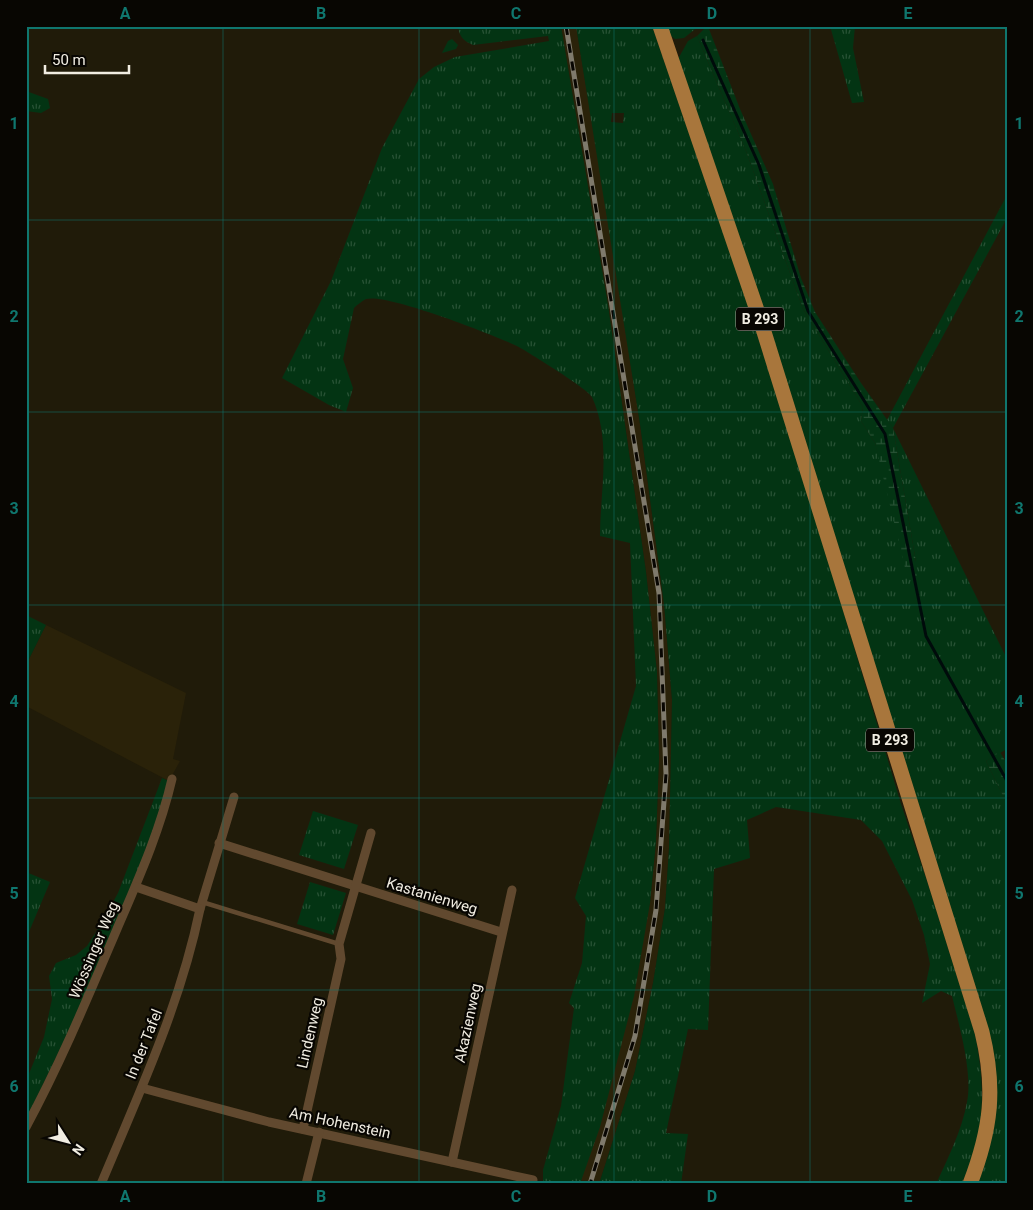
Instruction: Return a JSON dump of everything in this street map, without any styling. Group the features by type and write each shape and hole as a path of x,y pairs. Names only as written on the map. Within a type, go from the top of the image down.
{"main road":[{"name":"B 293","path":"660,26 760,319 982,1032 990,1064 988,1125 980,1158 970,1184"}],"street":[{"name":"Wössinger Weg","path":"26,1127 61,1061 136,887 165,809 172,779"},
{"name":"In der Tafel","path":"101,1184 170,1019 192,948 201,906 219,843 234,797"},
{"path":"339,944 370,833"},
{"name":"Kastanienweg","path":"219,843 501,932"},
{"path":"136,887 201,906"},
{"name":"Akazienweg","path":"452,1162 501,932 512,890"},
{"name":"Lindenweg","path":"302,1129 341,959 339,944"},
{"name":"Am Hohenstein","path":"142,1088 302,1129 533,1180"},
{"path":"306,1184 319,1132"}],"lane":[{"path":"201,906 339,944"}],"shaded area":[{"path":"561,26 576,26 610,231 640,424 664,604 672,700 669,848 665,908 653,983 635,1071 599,1184 580,1184 650,903 656,842 659,758 657,672 646,572 608,305"},
{"path":"46,625 186,693 173,759 180,761 169,781 26,706 26,665"}],"green space":[{"path":"458,26 561,26 608,305 646,572 657,672 659,758 656,842 650,903 634,996 600,1127 580,1184 543,1184 543,1170 561,1106 574,1008 569,1003 582,963 586,916 575,898 636,686 630,543 600,536 604,466 603,448 602,431 592,397 569,379 517,346 441,316 395,302 378,299 366,299 354,308 343,359 353,388 346,412 329,405 282,378 331,281 382,148 419,79 434,67 455,57 549,41 548,36 473,45 462,38"},
{"path":"576,26 652,26 746,299 824,547 901,804 975,1034 981,1072 982,1110 976,1148 961,1184 936,1184 950,1154 965,1112 968,1090 967,1063 952,996 941,991 922,1003 930,964 924,935 912,900 882,841 861,820 776,807 747,820 750,858 714,869 708,1030 688,1029 666,1133 688,1134 681,1184 599,1184 635,1071 653,983 665,908 669,848 672,700 664,604 640,424","holes":["612,113 624,113 623,123 611,122"]},
{"path":"667,26 699,26 684,38 675,39 670,35"},
{"path":"830,26 855,26 853,48 864,102 852,103"},
{"path":"704,29 709,29 740,109 773,184 801,278 815,312 893,428 916,562 917,580 906,572 875,443 861,421 863,407 803,309 746,151 697,36"},
{"path":"697,36 746,151 803,309 863,407 861,421 875,443 916,579 916,562 893,428 1007,659 1007,749 986,761 1007,804 1007,1184 977,1184 995,1086 678,59 688,41"},
{"path":"452,39 458,45 456,49 442,53 448,41"},
{"path":"26,91 48,99 50,108 41,113 26,111"},
{"path":"1007,195 1007,218 893,428 887,420"},
{"path":"26,615 46,625 26,665"},
{"path":"1000,752 1007,764 1007,804 986,761"},
{"path":"162,778 169,781 156,825 124,911 26,1119 26,1081 44,1037 52,999 49,976 56,963 76,955 87,946 98,929 118,893"},
{"path":"313,811 358,825 344,869 299,855"},
{"path":"26,872 50,882 26,939"},
{"path":"310,882 346,893 333,935 297,924"}],"waterway":[{"path":"703,40 759,165 808,311 885,434 926,636 1007,781"}],"railway":[{"path":"566,26 659,593 666,774 656,910 635,1036 590,1184"}]}
